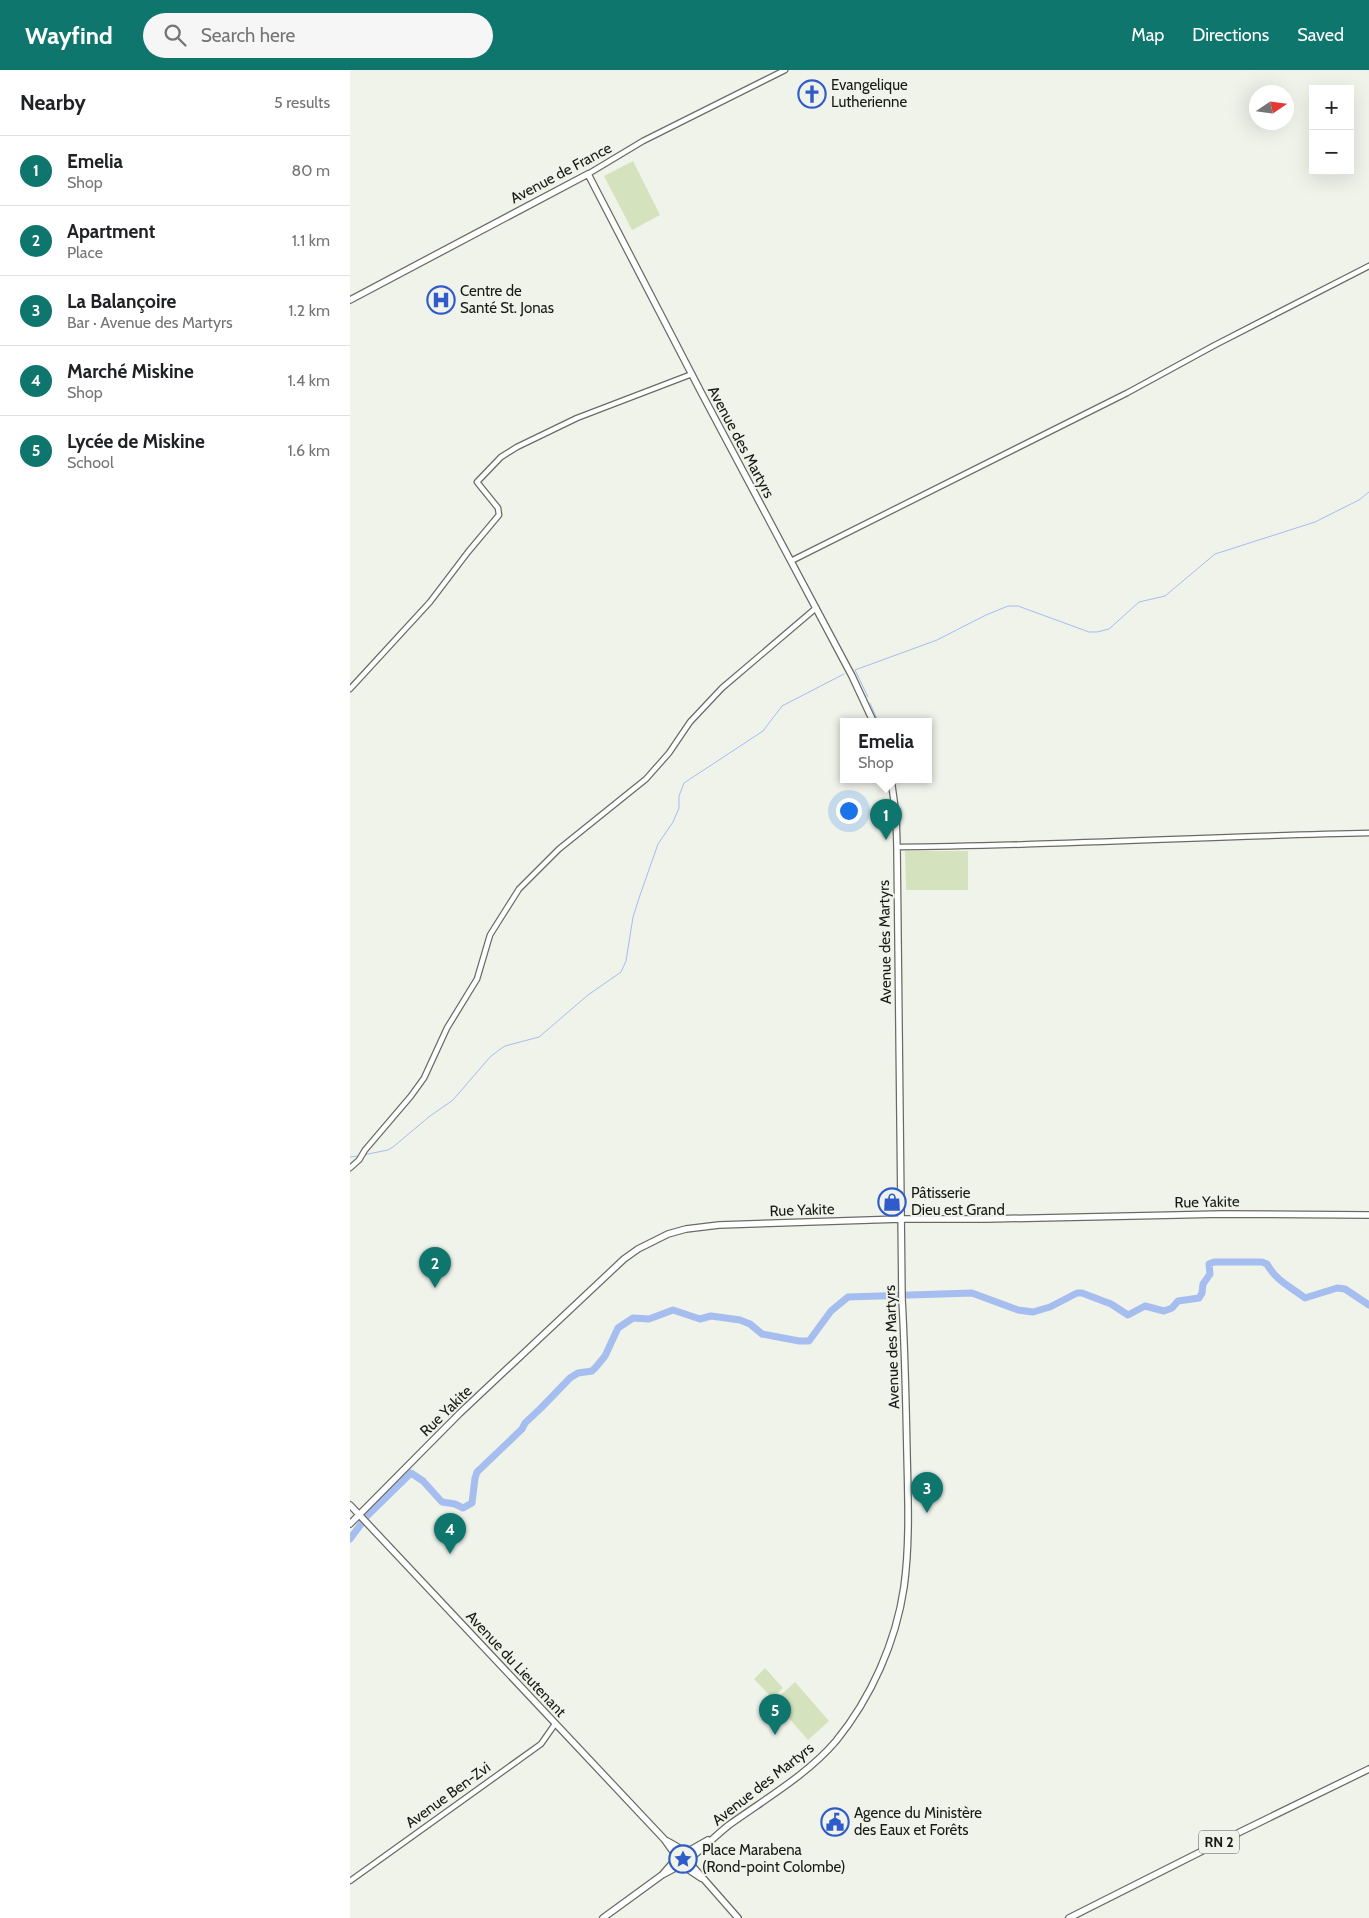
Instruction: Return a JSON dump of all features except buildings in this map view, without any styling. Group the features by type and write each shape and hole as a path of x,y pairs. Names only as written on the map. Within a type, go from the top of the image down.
{"main road":[{"name":"Avenue de France","path":"350,300 588,174"},
{"name":"Avenue des Martyrs","path":"588,174 852,676 872,718"},
{"name":"Avenue des Martyrs","path":"603,1918 662,1875 685,1863 712,1838 798,1775 834,1742 858,1712 880,1667 895,1628 904,1586 908,1543 906,1359 902,1299 897,847 896,815 892,783"},
{"name":"Rue Yakite","path":"350,1524 460,1413 624,1259 668,1234 703,1226 901,1219 1223,1214 1369,1215"},
{"name":"Avenue du Lieutenant","path":"350,1505 665,1840 676,1857 678,1864 685,1863"},
{"name":"RN 2","path":"1069,1918 1369,1769"},
{"name":"Avenue des Martyrs","path":"662,1875 676,1857 712,1838"},
{"name":"Avenue du Lieutenant","path":"665,1840 676,1845 684,1853"},
{"path":"684,1853 685,1863 697,1870 702,1879 738,1918"}],"street":[{"name":"Avenue de France","path":"588,174 644,141 785,70"},
{"path":"791,561 1128,393 1224,340 1369,266"},
{"path":"350,690 430,602 468,552 499,516 498,508 477,482 501,457 577,418 692,374"},
{"path":"350,1168 359,1160 363,1152 406,1103 424,1078 447,1028 477,979 490,935 519,888 566,844 646,779 670,752 690,723 718,692 816,608"},
{"path":"897,847 1081,844 1283,834 1369,832"},
{"name":"Avenue Ben-Zvi","path":"350,1881 541,1744 556,1724"}],"green space":[{"path":"633,161 660,215 632,230 604,176"},
{"path":"905,851 968,851 968,890 906,890"},
{"path":"765,1668 783,1688 772,1698 754,1679"},
{"path":"795,1682 829,1721 808,1740 774,1701"}],"waterway":[{"path":"868,697 855,670 937,640 986,615 1008,606 1018,606 1089,632 1109,629 1139,602 1165,596 1215,554 1315,522 1359,500 1369,492"},
{"path":"363,1155 388,1150 393,1147 430,1116 453,1100 490,1057 499,1050 505,1046 539,1037 588,995 621,972 626,961 633,917 639,898 658,844 673,822 679,808 679,796 684,783 763,731 782,706 844,674"},
{"path":"870,703 877,718"},
{"path":"350,1157 359,1156"},
{"path":"350,1539 367,1516 411,1473 423,1481 442,1502 455,1504 463,1508 472,1503 477,1472 522,1429 525,1423 570,1378 578,1373 592,1371 605,1356 618,1328 633,1318 649,1319 673,1310 700,1319 711,1316 740,1320 750,1324 762,1334 809,1341 831,1311 848,1297 972,1293 1018,1310 1033,1312 1050,1307 1077,1293 1082,1293 1111,1304 1128,1315 1145,1306 1164,1311 1172,1308 1178,1301 1199,1298 1202,1293 1203,1284 1210,1274 1209,1264 1214,1262 1262,1262 1267,1264 1279,1279 1305,1298 1337,1288 1345,1289 1369,1305"}],"place":[{"name":"Evangelique Lutherienne","path":"812,94"},
{"name":"Centre de Santé St. Jonas","path":"441,300"},
{"name":"Emelia","path":"886,840"},
{"name":"Pâtisserie Dieu est Grand","path":"892,1202"},
{"name":"Apartment","path":"435,1288"},
{"name":"La Balançoire","path":"927,1513"},
{"name":"Marché Miskine","path":"450,1554"},
{"name":"Lycée de Miskine","path":"775,1735"},
{"name":"Agence du Ministère des Eaux et Forêts","path":"835,1822"},
{"name":"Place Marabena (Rond-point Colombe)","path":"683,1859"}]}
